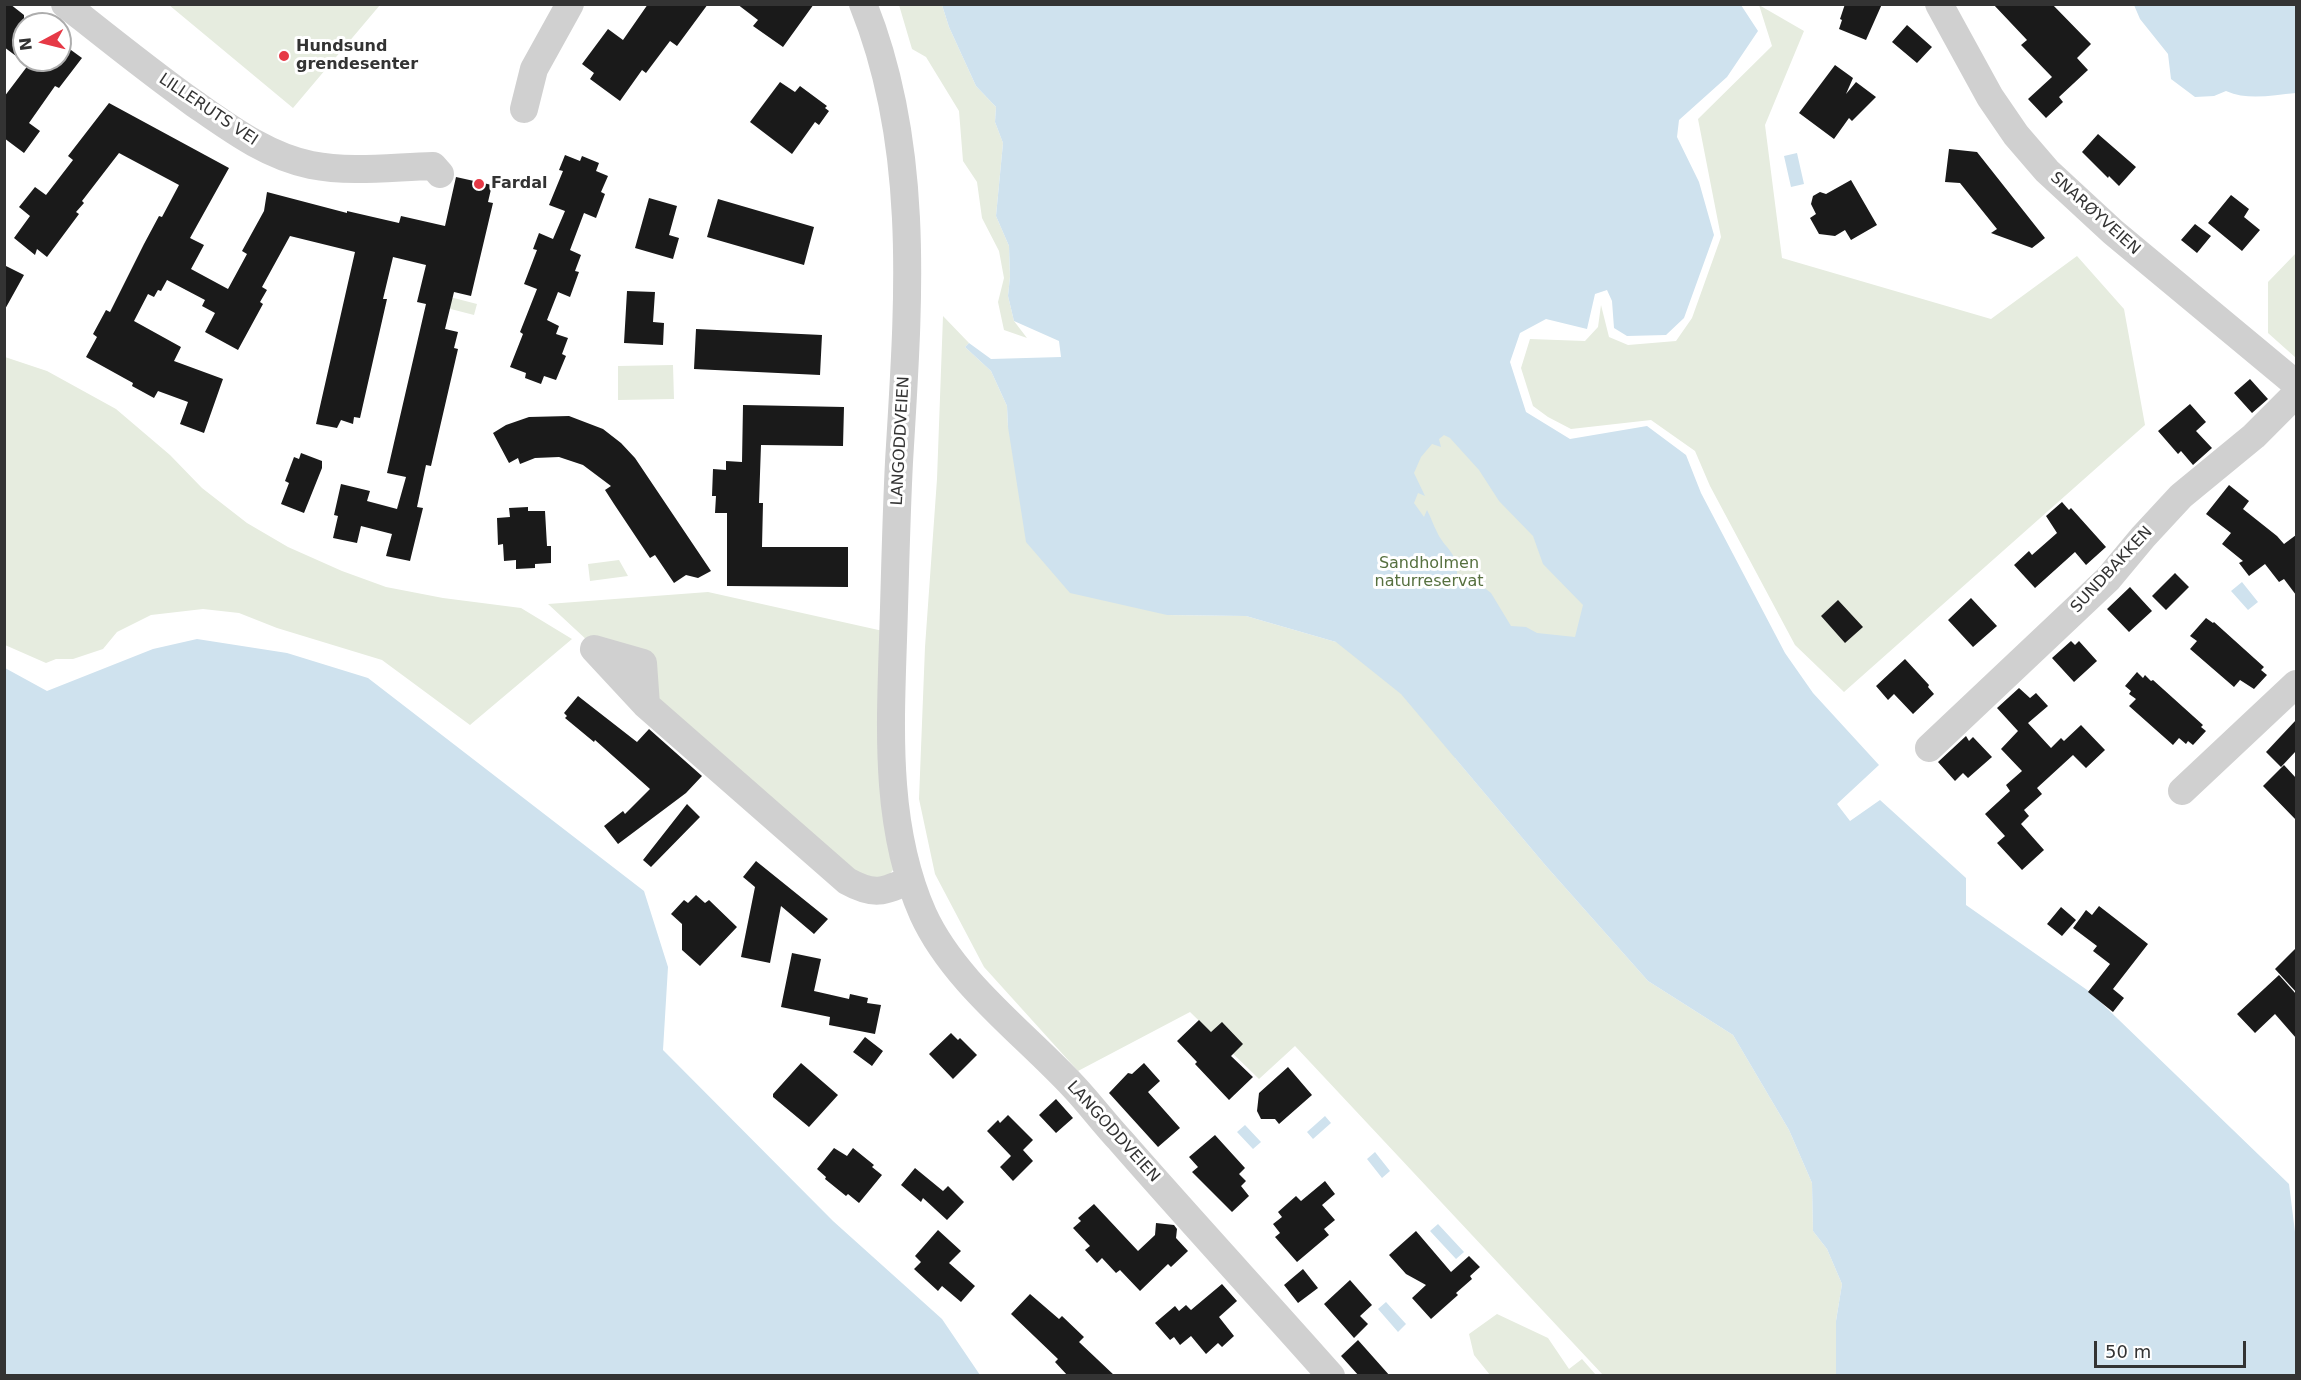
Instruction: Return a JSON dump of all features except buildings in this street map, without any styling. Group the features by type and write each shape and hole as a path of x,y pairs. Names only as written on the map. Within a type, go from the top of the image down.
{"street":[{"name":"LILLERUTS VEI","path":"64,4 180,93 236,132 272,153 310,165 385,169 433,166 440,174"},
{"path":"524,109 534,69 570,4"},
{"name":"LANGODDVEIEN","path":"863,4 881,54 895,111 907,239 906,352 899,467 890,753 900,840 910,880 936,940 956,968 1073,1086 1331,1376"},
{"name":"SNARØYVEIEN","path":"1939,4 1990,97 2016,135 2046,171 2113,232 2296,384"},
{"name":"SUNDBAKKEN","path":"1929,748 2108,579 2181,496 2254,436 2296,393"},
{"path":"2182,791 2296,684"},
{"path":"646,705 847,881 862,890 875,892 910,880"}],"green space":[{"name":"Hundsund grendesenter","path":"169,5 380,5 293,108"},
{"path":"899,5 942,5 949,27 976,86 996,107 995,122 1003,143 996,216 1009,246 1008,296 1014,321 1027,338 1004,330 998,302 1004,278 999,251 982,218 977,182 963,161 959,111 926,57 912,49"},
{"path":"1759,5 1804,31 1765,125 1782,258 1991,319 2077,256 2124,309 2145,425 1844,692 1795,645 1710,486 1695,451 1651,420 1571,429 1533,406 1521,368 1530,339 1585,341 1598,327 1601,305 1609,337 1628,345 1676,341 1692,318 1721,237 1698,119 1772,46"},
{"path":"2296,253 2296,358 2268,333 2268,282"},
{"path":"446,296 477,304 474,315 443,307"},
{"name":"Sandholmen naturreservat","path":"943,316 969,343 965,347 991,371 1007,406 1008,427 1167,615 1246,616 1336,642 1362,316 1698,714 1455,758 1546,866 1648,981 1733,1035 1789,1130 1812,1183 1813,1231 1827,1249 1842,1284 1836,1321 1836,1375 1603,1375 1295,1046 1259,1079 1190,1012 1078,1071 984,967 935,874 919,799 925,647 937,479"},
{"path":"5,357 47,371 116,409 170,455 202,488 247,523 288,547 342,571 386,587 443,598 521,608 572,639 470,725 382,660 277,628 239,613 203,609 151,615 117,632 103,649 73,659 56,659 46,663 5,645"},
{"path":"673,365 674,399 618,400 618,366"},
{"path":"619,560 628,576 590,581 588,564"},
{"path":"708,592 883,631 893,870 880,886 847,881 548,604"},
{"path":"1497,1314 1548,1338 1569,1369 1582,1359 1596,1375 1490,1375 1474,1355 1469,1334"}],"water":[{"path":"942,5 1741,5 1758,31 1727,77 1679,120 1677,137 1699,182 1714,235 1684,318 1666,335 1627,336 1614,328 1612,301 1607,290 1595,294 1587,329 1546,319 1520,333 1510,362 1526,412 1570,439 1647,426 1686,455 1701,493 1785,653 1813,693 1879,765 1837,804 1850,821 1880,800 1966,878 1966,905 2090,992 2289,1184 2296,1240 2296,1375 1836,1375 1836,1321 1842,1284 1827,1249 1813,1231 1812,1183 1789,1130 1733,1035 1648,981 1546,866 1401,694 1336,642 1246,616 1167,615 1070,593 1026,542 1008,427 1007,406 991,371 965,347 969,343 991,359 1061,357 1059,341 1014,321 1008,296 1009,246 996,216 1003,143 995,122 996,107 976,86 949,27","holes":["1444,435 1450,438 1479,470 1499,501 1533,536 1543,564 1583,605 1575,637 1537,633 1526,627 1511,626 1491,593 1477,582 1470,587 1457,575 1456,561 1440,538 1427,510 1424,517 1414,503 1418,493 1425,496 1414,473 1421,457 1432,444 1441,447 1439,439"]},
{"path":"2134,5 2296,5 2296,93 2252,97 2226,91 2214,96 2195,97 2171,79 2168,54 2140,19"},
{"path":"1797,153 1804,184 1791,187 1784,156"},
{"path":"2242,582 2258,602 2248,610 2231,591"},
{"path":"197,639 287,653 368,678 644,891 668,967 663,1050 833,1221 942,1319 980,1375 5,1375 5,668 47,691 153,649"},
{"path":"1325,1116 1331,1123 1313,1139 1307,1132"},
{"path":"1245,1125 1261,1142 1253,1149 1237,1132"},
{"path":"1375,1152 1390,1171 1382,1178 1367,1159"},
{"path":"1438,1224 1464,1252 1456,1259 1430,1231"},
{"path":"1386,1302 1406,1324 1398,1332 1378,1309"}],"place":[{"name":"Hundsund grendesenter","path":"284,56"},
{"name":"Fardal","path":"479,184"}]}
